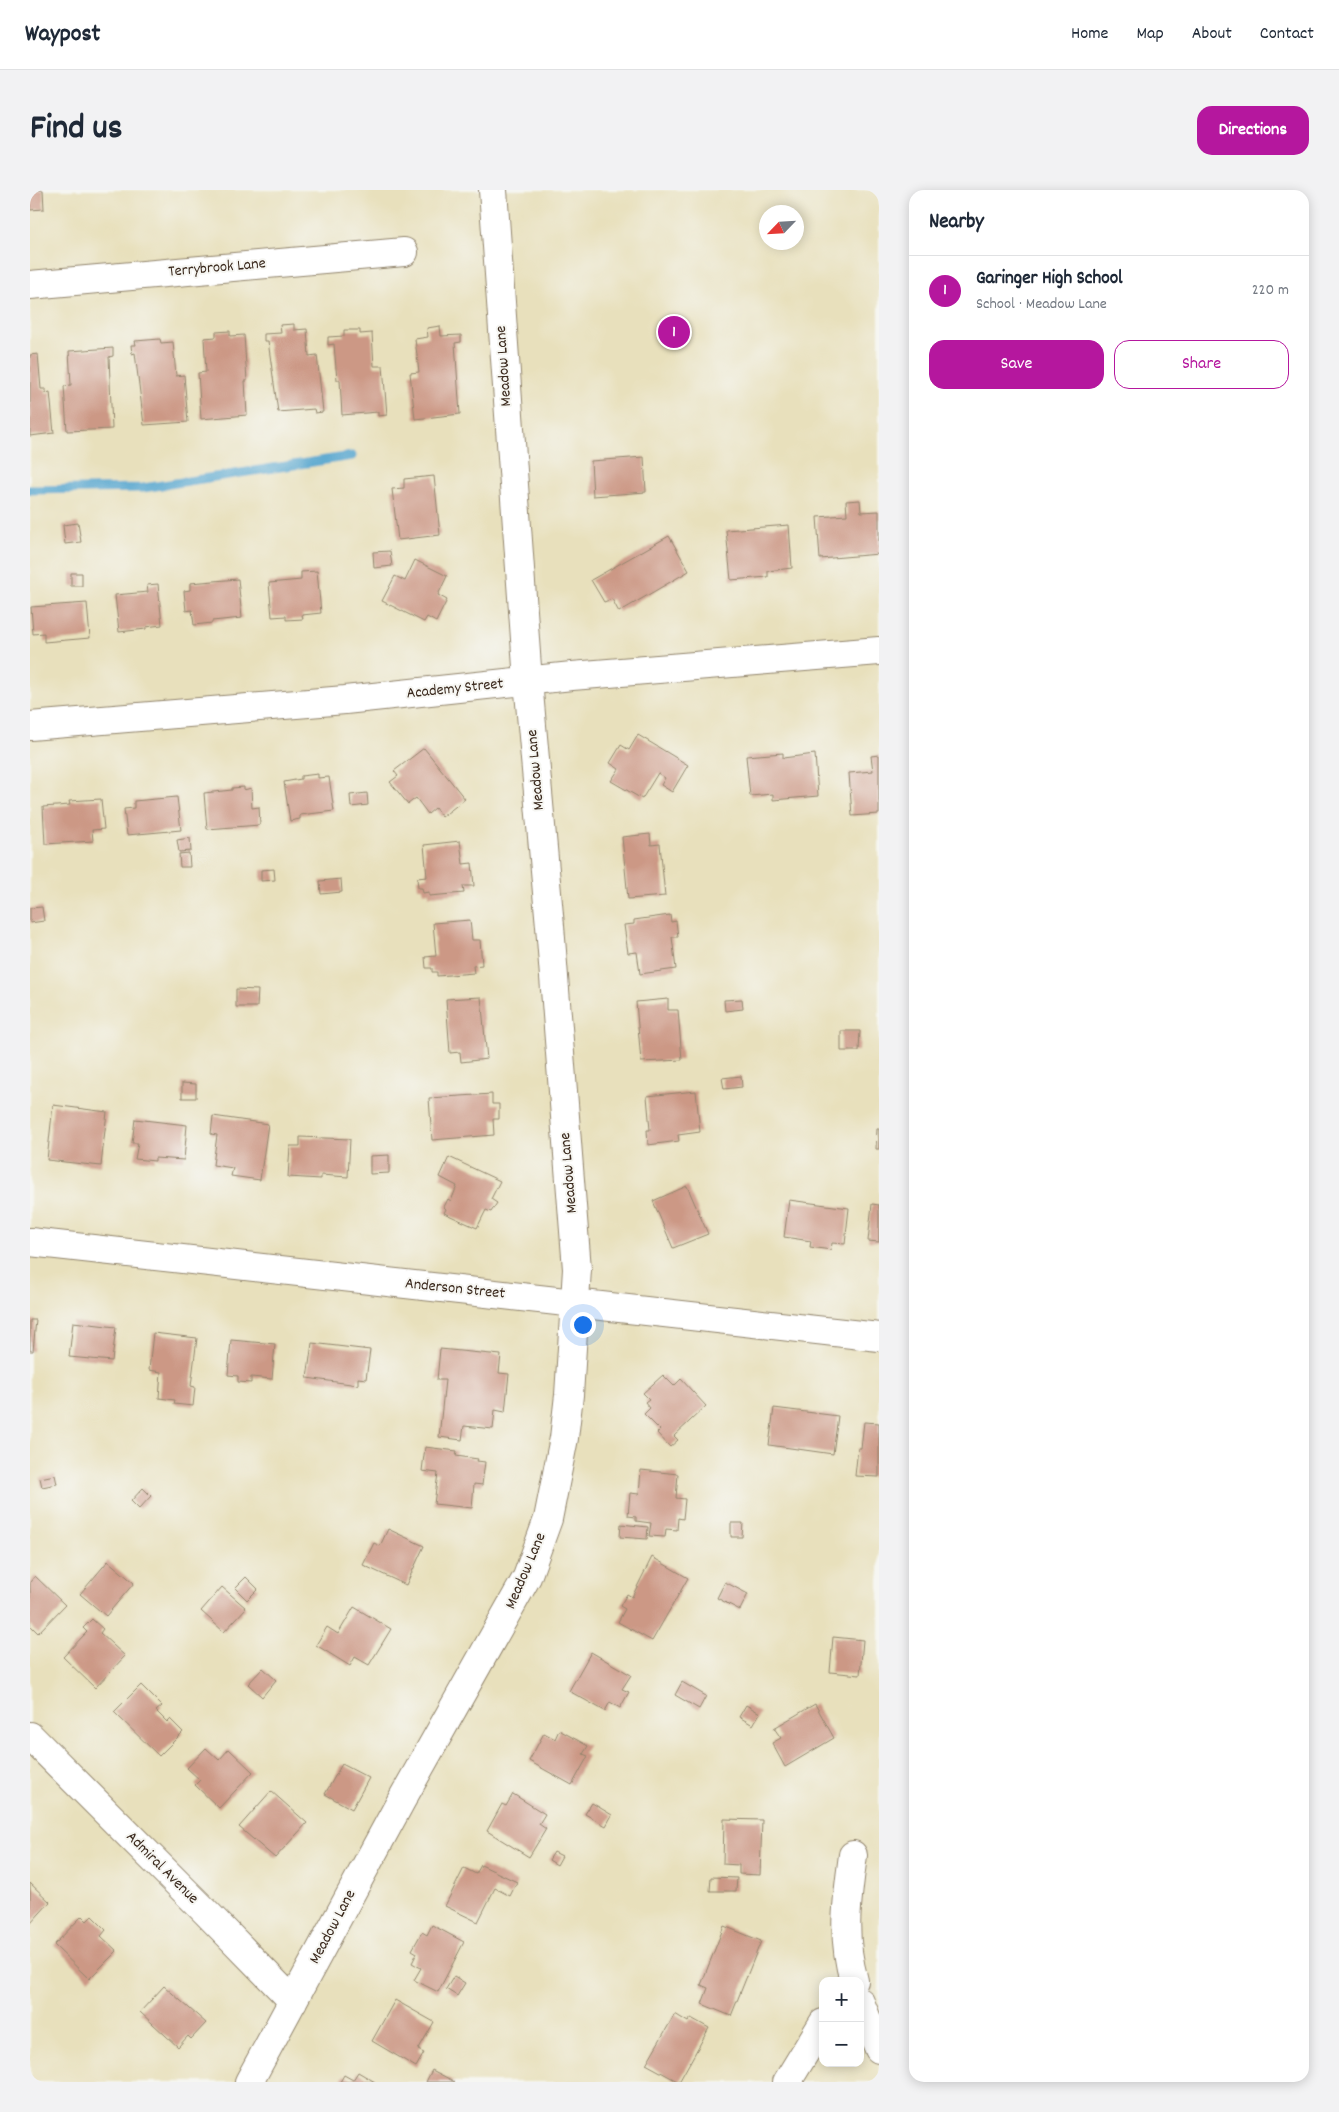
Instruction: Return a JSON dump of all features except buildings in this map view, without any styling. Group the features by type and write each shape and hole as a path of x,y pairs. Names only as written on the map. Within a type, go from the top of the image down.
{"street":[{"name":"Meadow Lane","path":"249,2082 402,1801 528,1577 548,1519 564,1438 576,1303 577,1269 550,926 528,681 493,190"},
{"name":"Terrybrook Lane","path":"30,284 404,252"},
{"name":"Academy Street","path":"30,726 345,700 528,681 879,651"},
{"name":"Anderson Street","path":"30,1242 879,1338"},
{"name":"Admiral Avenue","path":"30,1736 216,1921 293,2002"},
{"path":"853,1855 845,1935 853,1977"},
{"path":"864,2012 879,2049"},
{"path":"787,2082 819,2029"}],"waterway":[{"path":"30,490 143,488 352,456"}],"place":[{"name":"Garinger High School","path":"674,332"}]}
